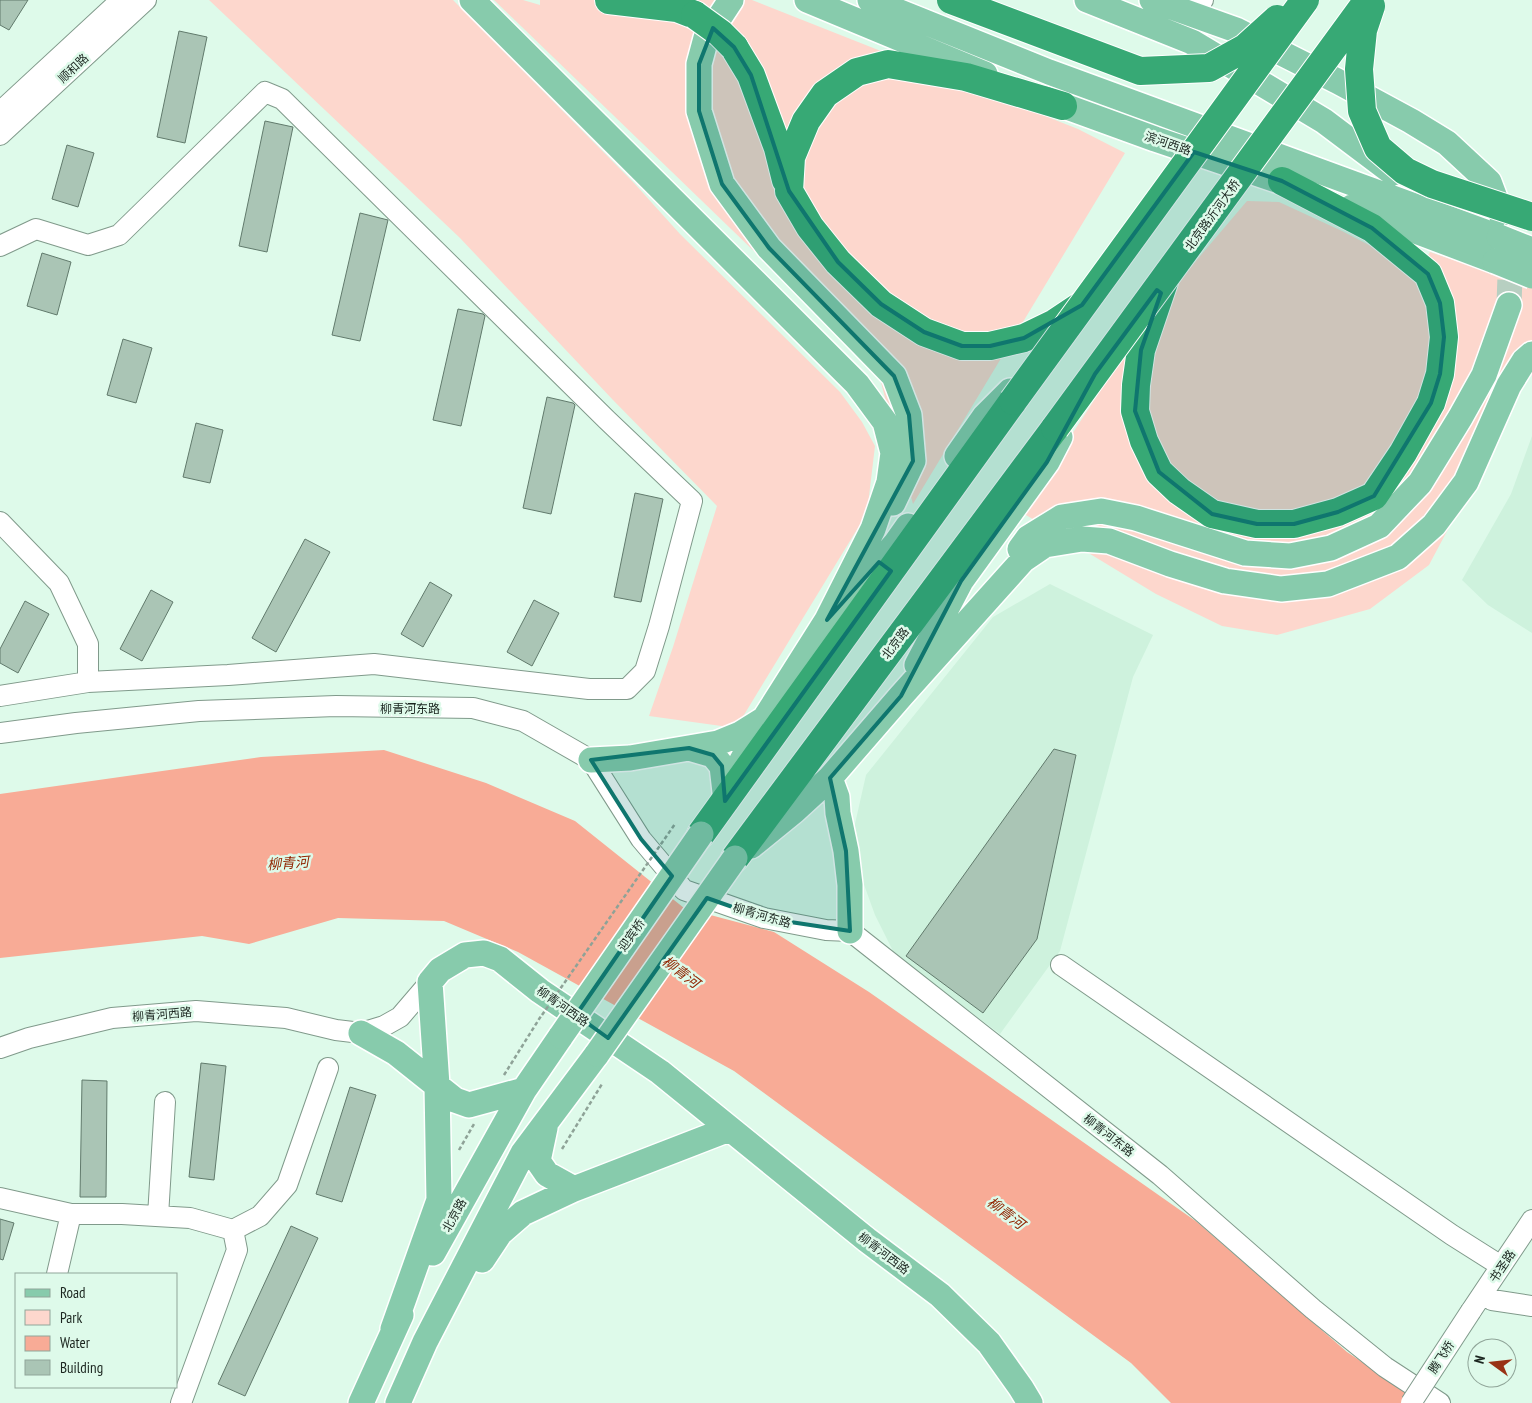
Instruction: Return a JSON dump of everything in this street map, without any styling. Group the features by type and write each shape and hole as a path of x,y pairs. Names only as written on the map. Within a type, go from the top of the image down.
{"highway":[{"path":"610,0 677,8 695,15 720,33 734,47 751,75 778,148 789,191 810,226 838,262 880,304 924,332 962,346 990,346 1024,338 1055,323 1082,305"},
{"path":"951,0 1140,71 1209,68 1245,48 1298,0"},
{"path":"701,834 1082,305 1305,0"},
{"name":"北京路沂河大桥","path":"1055,428 1368,0"},
{"path":"1374,0 1363,30 1359,70 1362,111 1378,148 1405,171 1432,184 1532,217"},
{"path":"789,191 791,157 806,122 825,94 857,72 888,64 966,77 1063,106"},
{"path":"1166,278 1142,350 1136,394 1136,411 1144,442 1158,472 1179,491 1212,514 1258,524 1294,524 1338,512 1374,496 1403,453 1431,403 1440,374 1444,337 1440,303 1428,274 1372,228 1282,181"},
{"name":"北京路","path":"735,858 1055,428"}],"main road":[{"path":"472,0 857,384 885,422 893,453 889,482 873,529 827,620"},
{"path":"731,0 706,38 699,64 699,111 722,184 769,248 894,376 909,415 913,461 896,498 873,529"},
{"name":"滨河西路","path":"808,0 1063,106 1282,181 1532,276"},
{"name":"滨河西路","path":"870,0 1049,72 1467,224 1500,225 1532,250"},
{"path":"1088,0 1192,42 1324,121 1374,159 1467,224"},
{"path":"1152,0 1197,7 1236,30 1411,121 1440,139 1489,182 1500,225"},
{"path":"962,630 1028,538 1062,517 1101,511 1136,518 1245,553 1290,556 1331,548 1379,526 1420,483 1460,418 1484,375 1509,305"},
{"path":"827,620 896,543 985,416 1050,350"},
{"path":"398,1403 425,1342 523,1153 596,1054 735,858 794,811 830,778 900,696 962,630 1023,560 1045,545 1082,539 1109,541 1170,564 1225,581 1281,589 1328,584 1398,557 1434,526 1466,482 1509,385 1524,360 1532,354"},
{"path":"900,696 961,581 1047,462 1095,374"},
{"name":"迎宾桥","path":"562,1036 701,834 765,718 827,620"},
{"path":"591,760 630,758 718,743 740,734 765,718"},
{"path":"689,748 714,755 722,766 724,792"},
{"path":"830,778 836,797 846,851 850,886 850,931"},
{"path":"794,811 816,800 838,812"},
{"name":"柳青河西路","path":"430,982 440,970 465,955 484,953 500,958 540,991 660,1072 867,1240 940,1295 989,1343 1030,1403"},
{"path":"394,1330 439,1200 437,1085 430,982"},
{"path":"361,1033 396,1053 455,1100 469,1105 524,1090"},
{"name":"北京路","path":"361,1403 394,1330 442,1236 524,1090 562,1036"},
{"path":"547,1119 538,1161 547,1174 574,1189"},
{"path":"425,1342 500,1233 524,1213 574,1189 729,1129"}],"street":[{"name":"顺和路","path":"0,112 121,0"},
{"name":"顺和路","path":"0,135 146,0"},
{"path":"0,246 36,229 88,245 119,235 265,92 282,99 607,420 692,501 645,671 627,689 589,689 374,664 228,675 88,682 0,696"},
{"path":"0,522 59,583 88,644 88,682"},
{"name":"柳青河东路","path":"0,734 76,722 199,711 336,706 473,708 523,721 591,760 641,839 684,890 764,918 826,930 850,931 1160,1175 1312,1309 1378,1361 1440,1403"},
{"path":"1061,965 1444,1230 1501,1266"},
{"name":"柳青河西路","path":"0,1048 30,1038 112,1018 196,1011 286,1018 336,1030 361,1033 384,1026 400,1017 430,982"},
{"path":"0,1198 71,1214 122,1214 190,1218 232,1230 260,1216 287,1184 328,1068"},
{"path":"158,1216 166,1102"},
{"path":"58,1273 71,1214"},
{"name":"书圣路","path":"1476,1314 1501,1266 1532,1220"},
{"path":"181,1403 237,1250 232,1230"},
{"name":"书圣路","path":"1476,1314 1492,1300 1532,1239"},
{"path":"1492,1300 1532,1306"},
{"name":"腾飞桥","path":"1411,1403 1476,1314"},
{"name":"腾飞桥","path":"1424,1403 1476,1314"}],"path":[{"path":"542,1015 675,824"},
{"path":"547,1174 602,1083"}],"highlighted area":[{"path":"713,28 734,47 751,75 789,191 838,262 881,304 924,332 962,346 990,346 1024,338 1082,305 1194,152 1282,181 1372,228 1428,274 1440,303 1444,337 1440,374 1431,403 1374,496 1338,512 1294,524 1257,524 1212,514 1159,472 1135,411 1141,350 1161,293 1157,290 1095,374 1047,462 961,581 901,696 830,778 846,851 850,931 764,918 707,898 608,1038 576,1015 672,876 641,839 591,760 689,748 713,755 722,766 725,801 891,571 879,562 827,620 913,461 909,415 894,376 769,248 722,184 699,111 699,64"}],"shaded area":[{"path":"1532,436 1532,633 1488,605 1462,580 1511,494"},
{"path":"1050,584 1153,635 1133,677 1060,951 1000,1034 895,955 875,915 850,846 866,775 993,617"}],"green space":[{"path":"209,0 453,0 634,183 680,234 840,392 862,422 875,446 867,513 736,728 649,716 673,647 717,506 613,400 460,238"},
{"path":"494,0 523,0 540,5 540,0 752,0 1078,129 1125,153 913,504 878,371"},
{"path":"1247,201 1279,202 1342,231 1419,271 1430,252 1532,287 1532,356 1489,452 1429,565 1370,609 1277,635 1222,626 1156,594 1021,512 1150,315"}],"water":[{"name":"柳青河","path":"384,750 486,783 575,821 684,908 774,932 869,992 1197,1222 1347,1352 1424,1403 1171,1403 1131,1363 734,1071 518,952 444,921 338,918 249,944 202,936 0,958 0,794 261,757"}],"building":[{"path":"0,0 28,0 9,30 0,25"},
{"path":"179,31 207,37 185,143 157,137"},
{"path":"265,121 293,127 267,252 239,246"},
{"path":"67,145 94,153 78,207 52,199"},
{"path":"360,213 388,220 360,341 332,335"},
{"path":"42,253 71,262 57,315 27,306"},
{"path":"458,309 485,316 461,426 433,420"},
{"path":"123,339 152,348 136,403 107,395"},
{"path":"547,397 575,405 551,514 523,508"},
{"path":"196,423 223,430 210,483 183,477"},
{"path":"635,493 663,499 641,602 614,597"},
{"path":"305,539 330,552 276,652 252,638"},
{"path":"430,582 452,595 423,647 401,634"},
{"path":"151,590 173,602 142,661 120,649"},
{"path":"534,600 559,613 532,666 507,652"},
{"path":"25,601 49,614 18,673 0,663 0,649"},
{"path":"1054,749 1076,755 1037,939 983,1013 906,956"},
{"path":"201,1063 226,1066 214,1180 189,1177"},
{"path":"82,1080 107,1081 106,1197 80,1197"},
{"path":"350,1087 376,1095 342,1202 316,1194"},
{"path":"0,1219 14,1223 3,1260 0,1259"},
{"path":"291,1226 318,1238 245,1396 218,1384"}],"tunnel":[{"path":"1509,305 1511,247"}]}
